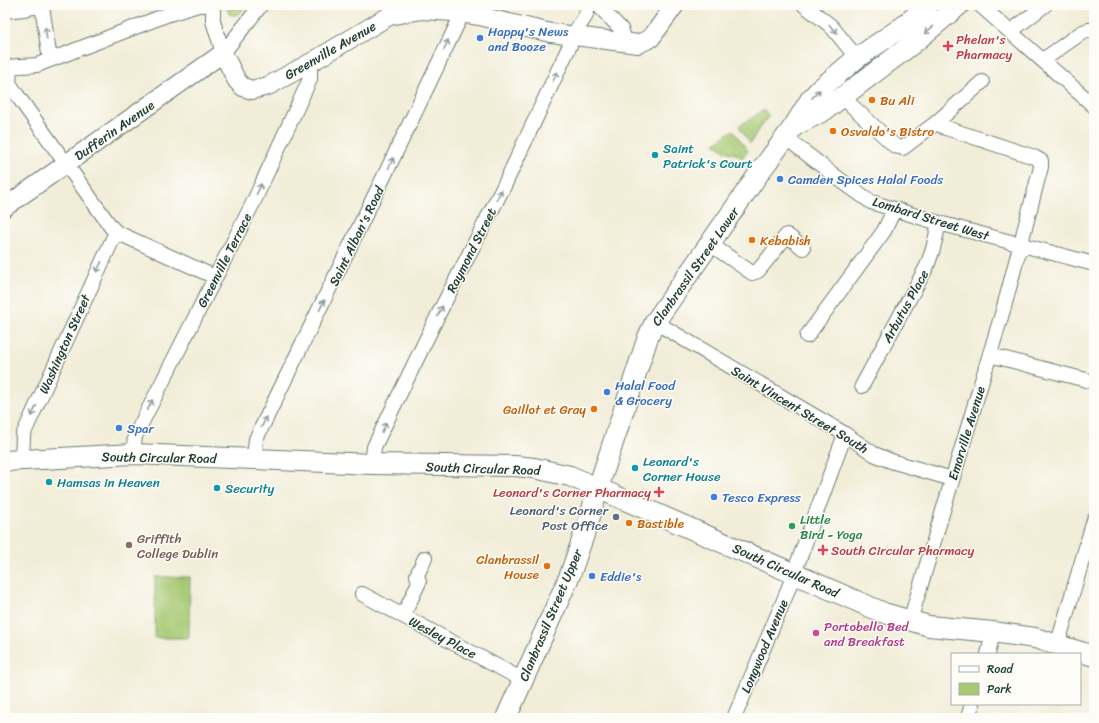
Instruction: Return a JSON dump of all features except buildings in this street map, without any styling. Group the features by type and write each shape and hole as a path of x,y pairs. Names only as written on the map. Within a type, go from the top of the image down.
{"main road":[{"name":"Clanbrassil Street Lower","path":"598,488 648,337 655,322 790,131 810,100 820,89 857,58 905,24 928,5"},
{"name":"Clanbrassil Street Lower","path":"790,131 825,110 911,45 959,5"},
{"name":"South Circular Road","path":"14,460 133,454 372,464 515,466 534,468 570,476 884,613 929,626 993,632 1035,638 1057,646 1094,656"},
{"name":"Clanbrassil Street Upper","path":"506,718 570,575 589,520 598,488"}],"street":[{"path":"204,5 198,5 169,14 37,65 7,67 11,87 111,227 116,232 215,277"},
{"name":"Greenville Avenue","path":"212,5 213,21 223,53 237,81 243,87 252,90 268,86 389,16 422,10 456,10 551,33 638,44 651,38 675,5"},
{"path":"223,53 261,5"},
{"name":"Raymond Street","path":"372,464 374,448 440,311 505,184 570,45 572,36 585,17 589,5"},
{"path":"598,5 621,29 626,43"},
{"path":"804,5 832,26 857,58"},
{"path":"980,5 1094,106"},
{"path":"1010,32 1044,5"},
{"path":"5,11 43,6 50,60"},
{"name":"Saint Alban's Road","path":"254,459 256,439 392,160 456,10"},
{"path":"1042,60 1082,33 1088,30 1094,31"},
{"name":"Dufferin Avenue","path":"5,207 223,53"},
{"name":"Greenville Terrace","path":"133,454 135,436 253,203 310,79 310,63"},
{"path":"843,96 895,146 903,148 937,122 982,82"},
{"name":"Emorville Avenue","path":"910,621 990,355 1041,167 1040,161 1034,156 946,128 937,122"},
{"name":"Lombard Street West","path":"790,131 862,196 871,202 940,223 1094,264"},
{"path":"807,336 884,231 894,210"},
{"name":"Arbutus Place","path":"862,386 927,266 934,249 940,223"},
{"name":"Washington Street","path":"14,460 23,435 116,232"},
{"path":"710,244 752,273 758,271 787,235 803,248"},
{"name":"Saint Vincent Street South","path":"655,322 845,434 874,454 891,462 952,479"},
{"path":"990,355 1094,382"},
{"name":"Longwood Avenue","path":"734,718 793,574 845,434"},
{"path":"1057,646 1094,520"},
{"path":"403,616 419,582 417,575 425,558"},
{"name":"Wesley Place","path":"362,594 524,680"},
{"path":"988,653 993,632"},
{"path":"968,718 972,705"}],"green space":[{"path":"226,5 247,5 239,14 232,15 229,14"},
{"path":"762,111 765,111 769,116 758,130 750,144 739,126"},
{"path":"733,130 748,151 742,158 736,154 725,151 715,143"},
{"path":"155,577 190,577 189,638 155,638"}],"place":[{"name":"Happy's News and Booze","path":"480,38"},
{"name":"Phelan's Pharmacy","path":"948,46"},
{"name":"Bu Ali","path":"872,100"},
{"name":"Osvaldo's Bistro","path":"833,131"},
{"name":"Saint Patrick's Court","path":"655,155"},
{"name":"Camden Spices Halal Foods","path":"780,179"},
{"name":"Kebabish","path":"752,240"},
{"name":"Halal Food & Grocery","path":"607,392"},
{"name":"Gaillot et Gray","path":"594,409"},
{"name":"Spar","path":"119,428"},
{"name":"Leonard's Corner House","path":"635,468"},
{"name":"Hamsas in Heaven","path":"49,482"},
{"name":"Security","path":"217,488"},
{"name":"Leonard's Corner Pharmacy","path":"659,492"},
{"name":"Tesco Express","path":"714,497"},
{"name":"Leonard's Corner Post Office","path":"616,517"},
{"name":"Bastible","path":"629,523"},
{"name":"Little Bird - Yoga","path":"792,526"},
{"name":"Griffith College Dublin","path":"129,545"},
{"name":"South Circular Pharmacy","path":"823,550"},
{"name":"Clanbrassil House","path":"547,566"},
{"name":"Eddie's","path":"592,576"},
{"name":"Portobello Bed and Breakfast","path":"816,633"}]}
